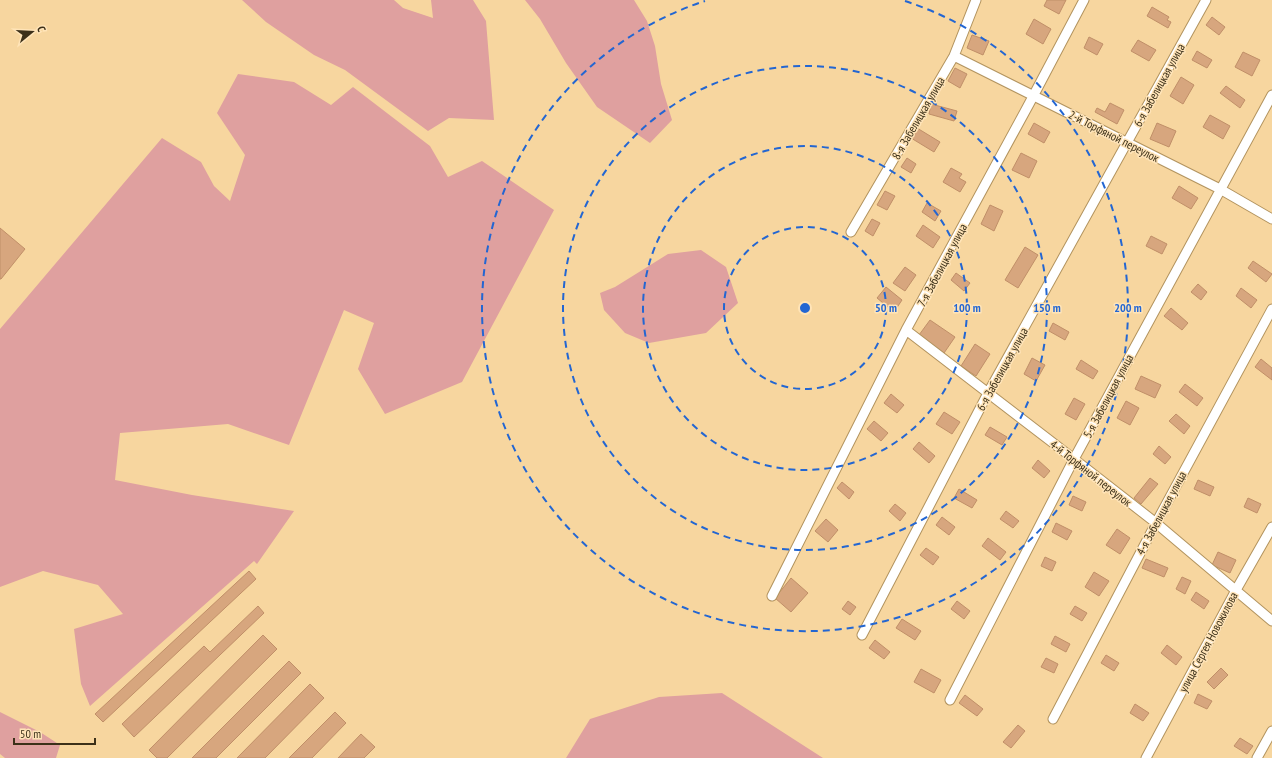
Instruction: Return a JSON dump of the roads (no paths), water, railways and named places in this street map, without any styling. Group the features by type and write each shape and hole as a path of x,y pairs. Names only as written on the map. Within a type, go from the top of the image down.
{"street":[{"name":"8-я Забелицкая улица","path":"851,232 954,56 976,0"},
{"name":"7-я Забелицкая улица","path":"772,596 906,330 1084,0"},
{"name":"6-я Забелицкая улица","path":"862,635 988,393 1206,0"},
{"name":"2-й Торфяной переулок","path":"954,56 1220,189 1272,218"},
{"name":"5-я Забелицкая улица","path":"950,700 1074,459 1272,95"},
{"name":"4-я Забелицкая улица","path":"1053,720 1156,523 1272,309"},
{"name":"4-й Торфяной переулок","path":"906,330 1156,523 1272,621"},
{"name":"улица Сергея Новожилова","path":"1146,758 1236,590 1272,527"},
{"path":"1258,758 1272,731"}]}
